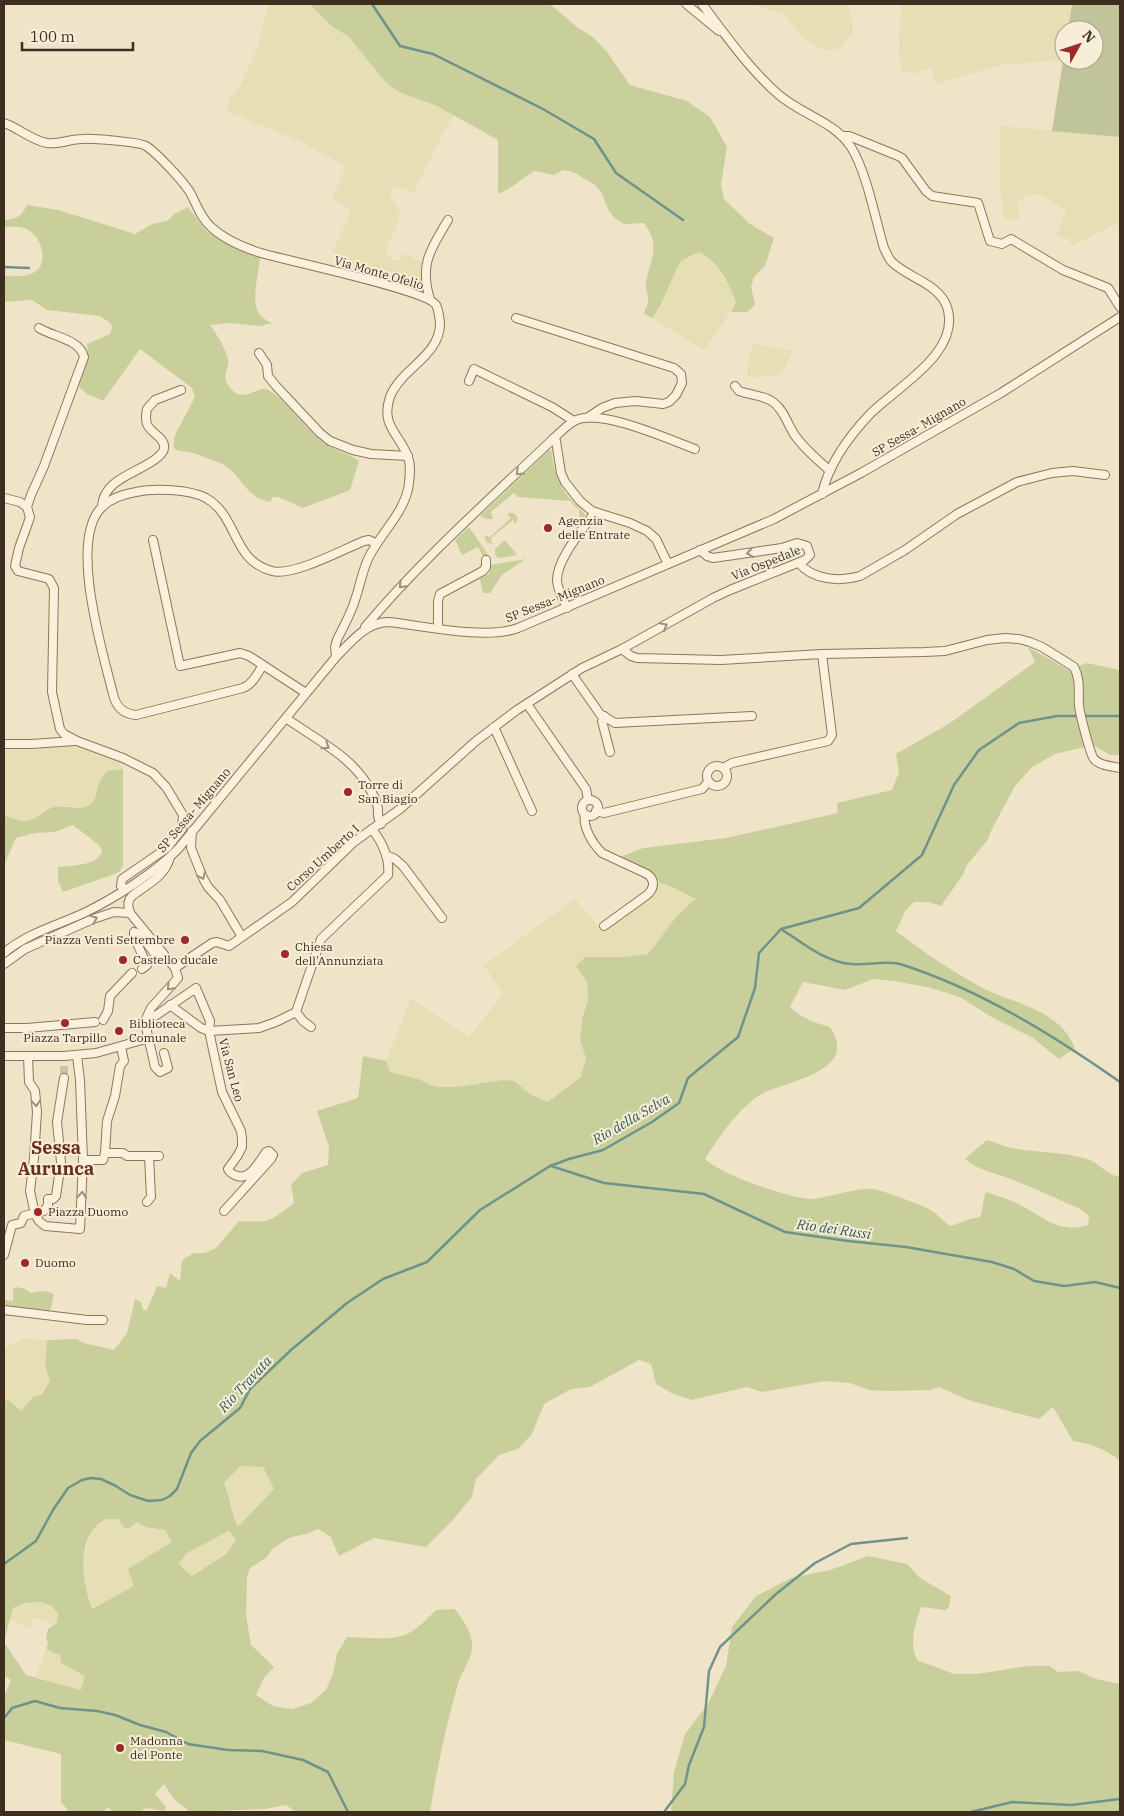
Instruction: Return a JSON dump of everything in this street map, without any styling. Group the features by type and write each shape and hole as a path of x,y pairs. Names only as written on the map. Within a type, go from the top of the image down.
{"street":[{"path":"686,4 728,38"},
{"path":"702,4 728,38 777,93 789,103 833,128 842,136 857,159 884,248 890,260 938,294 947,306 949,323 942,344 933,358 919,373 893,393 865,420 841,451 830,471 822,494"},
{"name":"Via Monte Ofelio","path":"4,123 50,144 81,139 140,143 148,148 190,192 201,216 212,228 228,239 260,253 386,285 430,299 436,305 440,326 437,338 431,350 401,379 390,397 388,412 390,428 408,456 410,467 405,502 375,543 362,573 352,608 337,640 335,647 336,657"},
{"path":"842,136 849,136 902,158 926,191 932,196 978,203 990,242 1002,244 1011,240 1063,270 1108,288 1120,307"},
{"path":"430,299 427,290 426,264 428,255 448,220"},
{"name":"SP Sessa- Mignano","path":"4,952 20,941 86,912 124,889 170,857 336,657 361,632 373,625 385,622 497,634 518,628 567,608 774,519 861,474 1000,394 1120,317"},
{"path":"361,632 390,597 421,566 574,421 587,418 614,403 636,401 663,404 669,402 676,395 682,383 681,374 674,368 516,318"},
{"path":"39,328 74,344 83,352 84,357 44,466 33,490 28,507 30,517 15,566 18,571 46,578 52,582 54,588 53,699 60,729 64,734 77,741 123,758 153,773 166,787 183,815 182,829 175,839 161,853 122,880 121,886 124,889"},
{"path":"259,353 267,365 268,376 276,386 320,433 330,441 353,450 408,456"},
{"path":"469,381 474,369 552,407 574,421"},
{"path":"735,386 739,392 766,398 773,402 783,414 801,444 830,471"},
{"path":"181,390 155,400 147,409 147,425 153,434 163,441 165,445 164,451 151,463 124,477 112,486 103,500 90,530 87,547 87,567 91,600 113,694 117,706 122,711 136,715 243,688 254,680 263,665"},
{"path":"587,418 628,425 695,449"},
{"path":"554,438 559,465 565,482 585,506 595,512 630,523 647,531 656,540 668,564"},
{"path":"798,563 804,570 815,575 845,579 860,576 906,550 957,514 1022,480 1052,473 1073,472 1105,475"},
{"path":"102,506 124,494 140,491 170,491 200,496 211,502 224,514 245,555 255,564 273,572 299,569 364,541 369,540 375,543"},
{"path":"4,498 20,502 28,507"},
{"path":"567,608 558,588 558,573 564,558 595,512"},
{"path":"153,540 180,666 240,653 263,665 306,693"},
{"name":"Via Ospedale","path":"622,649 730,590 808,559 810,555 809,548 803,544 713,558 700,550"},
{"path":"438,628 438,600 440,594 483,571 486,567 486,560"},
{"path":"622,649 631,656 655,659 754,660 822,654 938,651 994,638 1019,639 1042,647 1074,667 1077,672 1079,704 1094,759 1100,763 1120,768"},
{"name":"Corso Umberto I","path":"175,968 212,943 217,942 229,946 292,902 349,847 400,809 494,727 572,674 622,649"},
{"path":"723,768 732,763 828,741 832,735 822,654"},
{"path":"572,674 604,716 615,723 752,716"},
{"path":"527,704 586,789 588,800"},
{"path":"604,716 602,721 610,752"},
{"path":"286,718 348,761 368,784 378,808 380,824"},
{"path":"494,727 532,811"},
{"path":"4,744 77,741"},
{"path":"719,766 727,773 727,779 719,787 713,786 708,782 706,778 710,769 719,766"},
{"path":"596,811 604,813 702,789 708,782"},
{"path":"585,814 592,815 596,811 597,804 588,800"},
{"path":"588,800 582,806 585,814 584,820 598,849 602,853 651,876 653,882 652,891 604,926"},
{"path":"193,829 191,848 203,878 208,887 220,900 242,937"},
{"path":"145,1023 170,1005 201,1028 209,1031 259,1028 296,1012 321,939 386,878 388,870 386,855 381,841 372,829"},
{"path":"386,855 395,859 403,866 442,918"},
{"path":"164,1053 168,1068 160,1072 155,1067 145,1023 151,1008 178,978 175,968 130,913 128,905 130,899 160,876 167,867 170,857"},
{"path":"4,964 25,948 93,919 114,912 130,913"},
{"path":"142,969 147,965 134,937 134,932 140,934 156,954 162,952"},
{"path":"4,1028 86,1024 99,1021 108,1012 110,996 132,973"},
{"name":"Via San Leo","path":"170,1005 196,988 210,1021 209,1031 222,1092 241,1131 242,1138 242,1147 228,1169 230,1172 233,1175 246,1176 251,1173 266,1152 269,1151 273,1155 224,1211"},
{"path":"296,1012 311,1028"},
{"path":"4,1056 76,1056 96,1054 149,1038"},
{"path":"83,1160 102,1160 105,1153 107,1121 115,1096 120,1066 124,1061 121,1047"},
{"path":"28,1056 29,1082 35,1091 36,1112 30,1191 35,1214 43,1225 80,1229 83,1160 80,1080 76,1056"},
{"path":"64,1056 64,1066"},
{"path":"4,1255 12,1225 21,1223 24,1216 42,1212 46,1209 48,1199 55,1198 61,1162 57,1122 64,1078"},
{"path":"105,1153 127,1156 159,1156"},
{"path":"148,1156 151,1198 148,1202"},
{"path":"4,1310 102,1320"}],"shaded area":[{"path":"269,4 310,4 331,26 348,36 383,79 399,92 437,106 453,115 413,193 393,185 391,194 391,198 400,214 396,228 385,251 386,255 396,261 400,259 403,253 422,262 421,277 425,288 423,294 354,269 335,257 333,250 351,212 349,208 332,199 346,166 299,141 226,111 231,96 241,85 257,48"},
{"path":"754,4 847,4 853,22 853,32 840,48 831,51 804,39 782,13"},
{"path":"901,4 1072,4 1070,20 1054,20 1054,61 1000,65 937,84 931,68 913,74 903,71 900,63"},
{"path":"1000,126 1120,137 1120,222 1073,246 1068,239 1057,235 1066,210 1038,194 1023,196 1023,201 1017,201 1019,220 1004,218 1000,187"},
{"path":"700,252 718,268 733,294 736,304 704,350 652,318 660,306 676,267 682,260"},
{"path":"753,344 793,351 782,373 779,375 750,378 747,375 747,366"},
{"path":"77,744 122,761 123,769 107,771 101,779 96,798 89,805 51,808 42,811 35,819 26,822 4,816 4,750 29,750"},
{"path":"659,882 696,899 685,906 648,954 625,957 585,957 576,966 587,982 588,1001 582,1019 580,1040 586,1058 581,1077 548,1102 530,1094 514,1081 504,1080 456,1087 436,1087 418,1079 390,1072 386,1061 411,998 469,1037 503,994 484,965 575,899 602,930 651,896"},
{"path":"23,1338 47,1340 45,1367 50,1381 42,1393 33,1397 21,1411 10,1401 4,1400 4,1348"},
{"path":"240,1466 263,1467 274,1489 238,1527 224,1483"},
{"path":"107,1519 118,1519 129,1528 137,1522 145,1527 165,1530 172,1542 134,1586 92,1609 82,1577 84,1557 91,1531"},
{"path":"230,1531 236,1540 226,1554 192,1576 184,1570 179,1563 187,1553"},
{"path":"42,1602 58,1614 57,1624 54,1625 33,1617 30,1628 10,1620 13,1608 25,1603"},
{"path":"46,1649 60,1655 62,1664 86,1676 81,1690 36,1677"}],"green space":[{"path":"310,4 550,4 577,27 594,38 607,52 630,85 687,101 710,117 727,147 721,185 724,199 750,224 774,238 765,266 754,277 751,287 755,304 753,307 747,312 731,312 736,303 727,281 712,261 699,252 682,260 660,306 652,318 644,314 648,300 646,283 654,246 644,223 624,224 609,211 601,192 594,184 573,172 563,170 554,175 534,171 498,194 498,140 437,106 399,92 390,86 348,36 331,26"},
{"path":"1072,4 1120,4 1120,137 1052,131 1062,70 1104,70 1104,20 1070,20"},
{"path":"27,205 58,210 135,234 152,224 167,221 174,214 188,207 207,232 260,257 255,292 256,305 260,315 272,323 260,326 229,323 210,325 221,341 227,355 226,381 237,394 246,395 262,389 272,392 325,444 359,461 350,490 303,508 278,497 273,497 270,502 254,496 235,474 222,464 174,448 174,437 195,397 192,388 140,349 103,401 87,394 79,387 88,359 87,344 110,334 112,327 110,323 100,316 47,310 32,300 4,302 4,276 24,276 35,272 42,260 40,244 31,232 22,227 4,227 4,220 18,217"},
{"path":"551,450 555,471 561,486 565,493 585,514 580,524 579,510 570,501 518,497 514,493 491,512 493,519 486,519 480,516"},
{"path":"507,514 517,516 515,524 513,520 491,538 492,544 486,542 485,535 490,537 511,518"},
{"path":"469,527 491,559 482,555 478,547 462,555 455,540"},
{"path":"505,540 517,555 499,558 495,555 495,549"},
{"path":"526,559 502,575 490,593 483,593 480,579 489,574 491,565"},
{"path":"1028,647 1070,671 1072,675 1081,675 1079,666 1087,663 1120,670 1120,755 1110,755 1093,745 1055,754 1032,767 1015,786 987,841 967,865 962,876 941,906 928,902 914,902 906,910 896,931 936,960 979,986 1046,1016 1058,1024 1068,1035 1075,1048 1059,1059 1033,1038 993,1018 960,997 931,988 873,979 845,990 803,982 790,1007 808,1020 830,1027 837,1043 835,1056 826,1066 813,1074 765,1092 754,1099 733,1119 705,1159 725,1172 756,1185 802,1198 812,1199 866,1189 877,1190 927,1208 951,1226 980,1217 986,1192 1022,1206 1046,1220 1061,1226 1069,1228 1088,1225 1089,1216 1082,1210 1029,1186 981,1169 965,1159 987,1140 1010,1147 1087,1159 1111,1174 1120,1177 1120,1461 1098,1448 1073,1441 1053,1407 1039,1419 968,1400 939,1387 930,1390 869,1390 850,1383 825,1381 762,1392 747,1387 692,1400 673,1394 656,1384 651,1364 639,1360 590,1387 571,1389 544,1404 532,1434 518,1449 499,1455 476,1479 472,1497 426,1547 374,1538 339,1556 330,1536 318,1529 289,1538 272,1549 267,1557 250,1568 247,1578 246,1615 251,1645 274,1667 264,1678 256,1695 273,1706 292,1709 311,1703 326,1690 333,1673 337,1654 347,1637 384,1638 405,1635 422,1624 436,1610 455,1609 464,1621 471,1639 472,1649 458,1684 439,1763 430,1812 296,1812 286,1805 265,1809 190,1812 174,1799 164,1784 155,1794 166,1807 164,1811 146,1808 140,1812 113,1812 108,1807 103,1812 69,1812 61,1802 61,1754 4,1740 4,1697 11,1680 4,1676 4,1642 4,1400 10,1401 21,1411 33,1397 42,1394 50,1381 45,1367 47,1340 77,1339 84,1343 114,1350 127,1333 135,1299 141,1302 143,1310 147,1310 157,1286 166,1288 170,1273 180,1281 182,1260 194,1253 205,1253 216,1248 239,1221 257,1222 269,1220 294,1203 291,1185 302,1173 328,1165 329,1147 317,1111 358,1098 363,1056 386,1061 390,1072 418,1079 436,1087 456,1087 504,1080 514,1081 530,1094 548,1102 581,1077 586,1058 580,1040 582,1019 588,1001 587,982 576,966 585,957 624,957 648,954 682,911 696,899 659,882 653,873 620,857 643,848 726,838 838,813 837,803 892,790 899,772 896,754 950,723 1035,662","holes":["240,1466 263,1467 274,1489 238,1527 224,1483","107,1519 118,1519 124,1528 129,1528 137,1522 145,1527 165,1530 172,1542 128,1569 134,1586 92,1609 85,1586 83,1560 89,1535 96,1526","229,1531 236,1540 226,1554 192,1576 179,1563 187,1553","42,1602 52,1607 58,1614 57,1623 48,1629 46,1649 60,1655 61,1663 85,1676 81,1690 26,1675 4,1642 13,1608 25,1603"]},
{"path":"123,769 123,865 120,871 63,892 58,881 58,867 89,863 95,860 102,851 99,845 73,825 55,832 35,833 16,838 4,865 4,816 27,821 54,807 85,807 94,800 100,781 107,771"},
{"path":"16,1287 26,1289 30,1293 45,1291 54,1294 50,1311 4,1307 4,1300 13,1301 13,1289"},
{"path":"868,1556 907,1564 920,1578 951,1596 949,1607 945,1610 921,1607 913,1640 917,1660 954,1674 977,1674 1027,1666 1050,1666 1058,1672 1078,1671 1096,1679 1120,1684 1120,1812 671,1812 674,1772 685,1734 708,1704 726,1666 732,1627 756,1596 791,1578 830,1570"}],"waterway":[{"path":"372,4 400,46 433,54 543,109 594,139 616,173 683,220"},
{"path":"4,267 29,268"},
{"name":"Rio della Selva","path":"4,1564 36,1541 68,1488 82,1480 91,1478 101,1479 130,1495 148,1501 162,1500 170,1496 177,1489 191,1453 200,1441 240,1408 250,1389 291,1350 347,1303 383,1279 427,1262 480,1210 550,1166 603,1150 652,1122 679,1103 688,1078 738,1037 755,988 759,953 781,929 859,908 922,855 954,785 979,750 1019,723 1057,716 1120,716"},
{"path":"781,929 814,951 831,959 851,964 900,964 958,986 1042,1031 1120,1082"},
{"name":"Rio dei Russi","path":"551,1166 604,1183 704,1194 785,1232 906,1247 992,1262 1014,1269 1034,1281 1064,1286 1095,1282 1120,1288"},
{"path":"664,1812 685,1784 689,1765 704,1727 709,1671 720,1647 776,1594 815,1563 851,1544 907,1538"},
{"path":"5,1717 12,1708 35,1701 60,1708 97,1711 115,1715 140,1725 166,1732 188,1744 228,1750 262,1751 303,1760 328,1772 348,1812"},
{"path":"971,1812 1012,1802 1071,1805 1120,1799"}],"tunnel":[{"path":"64,1066 64,1078"}],"place":[{"name":"Agenzia delle Entrate","path":"548,528"},
{"name":"Torre di San Biagio","path":"348,792"},
{"name":"Piazza Venti Settembre","path":"185,940"},
{"name":"Chiesa dell'Annunziata","path":"285,954"},
{"name":"Castello ducale","path":"123,960"},
{"name":"Piazza Tarpillo","path":"65,1023"},
{"name":"Biblioteca Comunale","path":"119,1031"},
{"name":"Piazza Duomo","path":"38,1212"},
{"name":"Duomo","path":"25,1263"},
{"name":"Madonna del Ponte","path":"120,1748"}],"district":[{"name":"Sessa Aurunca","path":"56,1158"}],"water label":[{"name":"Rio Travata","path":"245,1384"}]}
